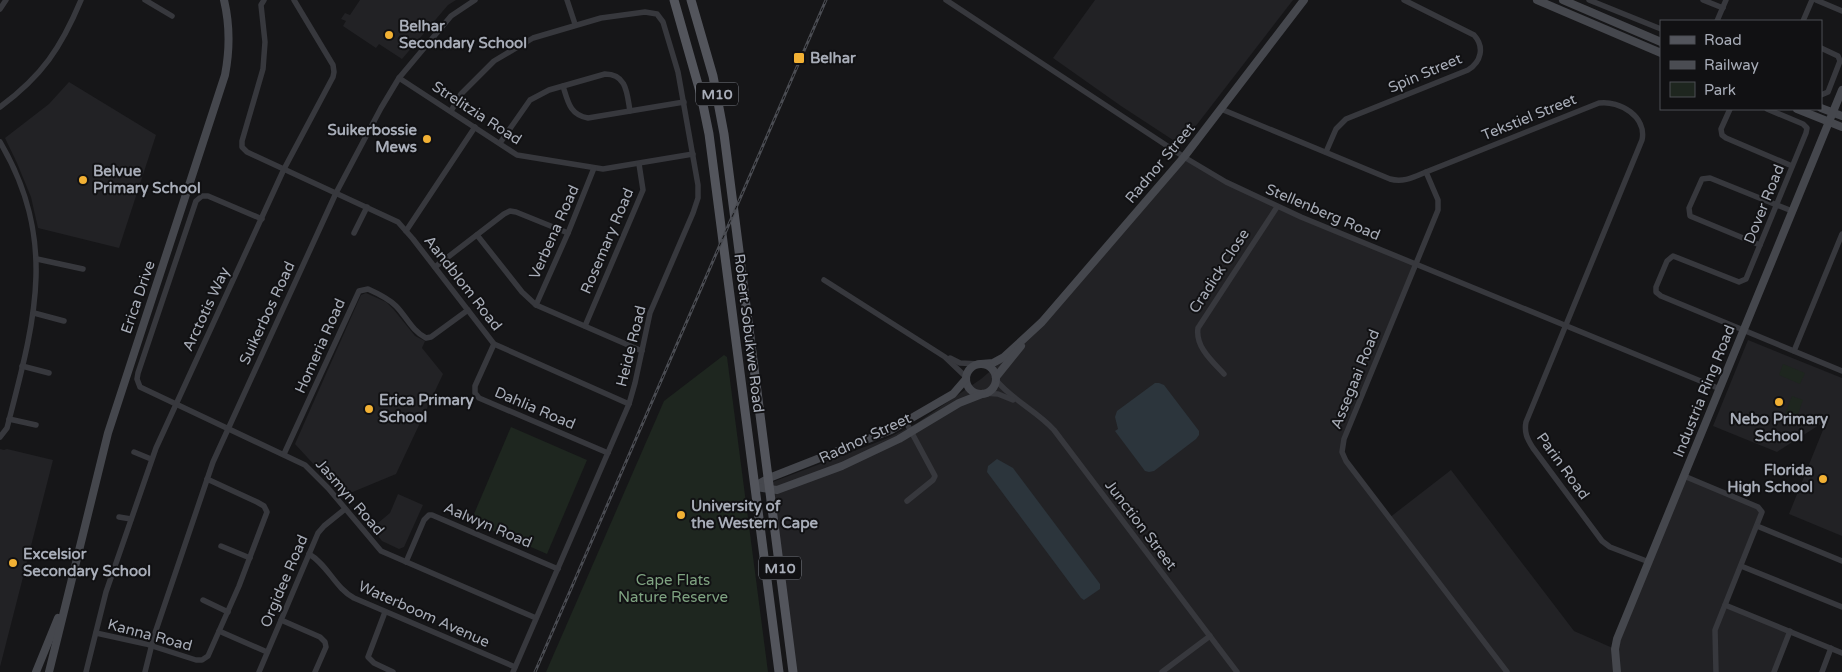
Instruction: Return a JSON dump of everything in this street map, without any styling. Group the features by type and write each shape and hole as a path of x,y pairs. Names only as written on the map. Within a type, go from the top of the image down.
{"main road":[{"name":"Robert Sobukwe Road","path":"674,0 705,113 779,672"},
{"name":"Robert Sobukwe Road","path":"692,0 705,44 719,104 732,190 793,672"}],"street":[{"path":"0,9 6,0"},
{"path":"0,107 45,67 59,47 81,0"},
{"path":"145,0 172,16"},
{"name":"Erica Drive","path":"49,672 115,407 188,192 225,74 229,31 224,0"},
{"name":"Aandblom Road","path":"264,0 262,5 263,69 242,141 242,147 247,152 390,218 406,231 494,344 629,404"},
{"name":"Arctotis Way","path":"86,672 106,592 152,459 284,169 329,86 334,72 332,65 294,0"},
{"name":"Suikerbos Road","path":"144,672 207,479 228,428 336,193 385,100 399,78 451,16 475,0"},
{"path":"451,111 461,94 494,61 533,38 575,24 567,0"},
{"name":"Stellenberg Road","path":"946,0 1184,157 1226,182 1276,207 1720,388"},
{"name":"Radnor Street","path":"996,379 1028,336 1184,157 1304,0"},
{"name":"Spin Street","path":"1326,152 1336,128 1346,119 1468,70 1477,62 1480,46 1474,36 1404,0"},
{"path":"1538,0 1660,53"},
{"path":"1563,0 1660,42"},
{"path":"1589,0 1660,29"},
{"path":"1703,0 1723,8"},
{"path":"1717,20 1726,0"},
{"path":"1803,20 1812,0"},
{"path":"1816,0 1842,11"},
{"name":"Heide Road","path":"514,670 629,404 650,313 695,207 698,185 678,72 663,22 659,16 654,13 645,12 601,18 575,24"},
{"path":"1822,48 1838,56 1840,60 1828,91 1823,94"},
{"path":"500,143 530,100 550,90 605,74 612,74 622,80 630,111"},
{"name":"Strelitzia Road","path":"399,78 517,154 594,168 611,169 693,154"},
{"path":"563,86 569,107 581,117 588,118 684,102"},
{"name":"Industria Ring Road","path":"1617,672 1616,645 1842,90"},
{"name":"Tekstiel Street","path":"1221,109 1395,180 1403,180 1426,172 1599,103 1610,103 1636,116 1643,128 1642,140 1566,325"},
{"path":"1822,108 1842,116"},
{"path":"1730,110 1721,129 1722,135 1792,166"},
{"name":"Dover Road","path":"1744,330 1660,296 1656,290 1667,261 1673,256 1739,282 1743,282 1746,279 1807,128 1803,124 1769,110"},
{"path":"1799,110 1842,127"},
{"path":"406,231 475,127"},
{"path":"0,142 14,167 26,198 36,259 34,313 6,431 0,437"},
{"name":"Rosemary Road","path":"585,326 643,190 639,164"},
{"name":"Verbena Road","path":"536,305 594,168"},
{"name":"Assegaai Road","path":"1426,172 1437,197 1438,207 1343,442 1342,452 1346,461 1507,672"},
{"path":"1760,245 1690,216 1689,208 1700,181 1704,178 1710,178 1792,211"},
{"name":"Jasmyn Road","path":"262,219 208,196 202,196 196,201 137,379 140,387 305,465 381,550 536,618"},
{"path":"354,232 366,207"},
{"name":"Cradick Close","path":"1224,374 1200,345 1197,339 1197,330 1200,322 1276,207"},
{"path":"435,267 510,211 568,233"},
{"path":"478,234 522,292 536,305 642,351"},
{"path":"1794,351 1842,234"},
{"path":"36,259 83,269"},
{"path":"824,280 946,357 960,363 980,364 991,368 996,379 992,388 982,393 971,389 966,378 946,357"},
{"name":"Homeria Road","path":"284,454 359,291 368,289 388,299 418,333 426,338 431,337 468,310"},
{"path":"34,313 64,321"},
{"name":"Parin Road","path":"1566,325 1526,422 1525,434 1533,448 1602,542 1649,562"},
{"path":"1744,330 1842,371"},
{"name":"Radnor Street","path":"980,364 993,363 1028,336"},
{"name":"Dahlia Road","path":"494,344 475,386 475,393 479,398 608,453"},
{"path":"966,378 971,368 980,364"},
{"path":"22,366 49,373"},
{"name":"Radnor Street","path":"755,486 769,478 870,439 906,422 953,394 966,378"},
{"name":"Junction Street","path":"996,379 1017,401 1043,419 1054,430 1237,672"},
{"name":"Radnor Street","path":"770,491 842,466 912,432 958,403 982,393"},
{"name":"Junction Street","path":"982,393 998,394 1017,401"},
{"path":"9,419 36,425"},
{"path":"906,422 935,476 907,501"},
{"path":"134,452 152,459"},
{"path":"836,452 842,466"},
{"path":"1684,476 1760,508 1762,514 1714,634 1716,672"},
{"name":"Kanna Road","path":"96,633 151,646 196,660 202,660 208,656 228,612 266,517 264,506 207,479"},
{"path":"755,486 770,491"},
{"name":"Orgidee Road","path":"259,672 321,529 345,509"},
{"name":"Aalwyn Road","path":"406,562 424,520 429,515 432,515 558,569"},
{"path":"119,517 131,519"},
{"path":"1757,526 1842,561"},
{"path":"221,546 250,558"},
{"name":"Waterboom Avenue","path":"309,554 316,558 348,595 514,670"},
{"path":"1741,566 1842,607"},
{"path":"203,600 228,612"},
{"name":"Erica Drive","path":"36,672 65,603"},
{"path":"1725,605 1842,653"},
{"path":"385,612 368,657 374,664 393,672"},
{"path":"281,620 320,637 325,642 326,647 315,672"},
{"path":"219,631 267,652"},
{"path":"1774,672 1790,632"},
{"path":"1162,672 1210,636"},
{"path":"1822,672 1831,648"}],"shaded area":[{"name":"Belhar Secondary School","path":"360,0 456,0 448,5 402,59 379,44 376,48 343,26 346,21 341,19 345,13 350,15"},
{"path":"1095,0 1293,0 1185,140 1176,142 1053,58"},
{"name":"Belvue Primary School","path":"69,82 156,135 119,248 38,228 31,197 5,138 49,104"},
{"path":"1183,157 1226,182 1415,265 1343,442 1342,452 1389,518 1451,470 1574,631 1615,649 1684,476 1761,510 1725,604 1791,631 1774,672 794,672 770,483 888,438 917,423 981,379 1001,362"},
{"name":"Erica Primary School","path":"366,293 386,302 415,336 425,341 422,348 443,374 396,474 343,496 295,444 361,295"},
{"name":"Nebo Primary School","path":"1748,340 1842,378 1842,536 1789,514 1827,420 1777,452 1713,426"},
{"path":"1155,383 1164,385 1199,431 1199,435 1154,471 1149,472 1145,471 1115,431 1118,429 1115,417 1117,411"},
{"name":"Excelsior Secondary School","path":"0,449 53,460 0,667"},
{"path":"997,459 1013,468 1100,584 1100,589 1084,600 1081,598 987,472 988,466"},
{"path":"398,494 423,505 404,547 399,549 382,541 372,528 390,513"}],"green space":[{"name":"Cape Flats Nature Reserve","path":"724,355 727,357 768,672 546,672 664,401"},
{"path":"1783,364 1805,373 1800,384 1779,375"},
{"path":"1792,396 1803,400 1795,422 1784,417"},
{"path":"511,427 587,460 547,554 471,521"}],"railway":[{"path":"535,672 826,0"}],"place":[{"name":"Belhar Secondary School","path":"389,35"},
{"name":"Belhar","path":"799,58"},
{"name":"Suikerbossie Mews","path":"427,139"},
{"name":"Belvue Primary School","path":"83,180"},
{"name":"Nebo Primary School","path":"1779,402"},
{"name":"Erica Primary School","path":"369,409"},
{"name":"Florida High School","path":"1823,479"},
{"name":"University of the Western Cape","path":"681,515"},
{"name":"Excelsior Secondary School","path":"13,563"}]}
